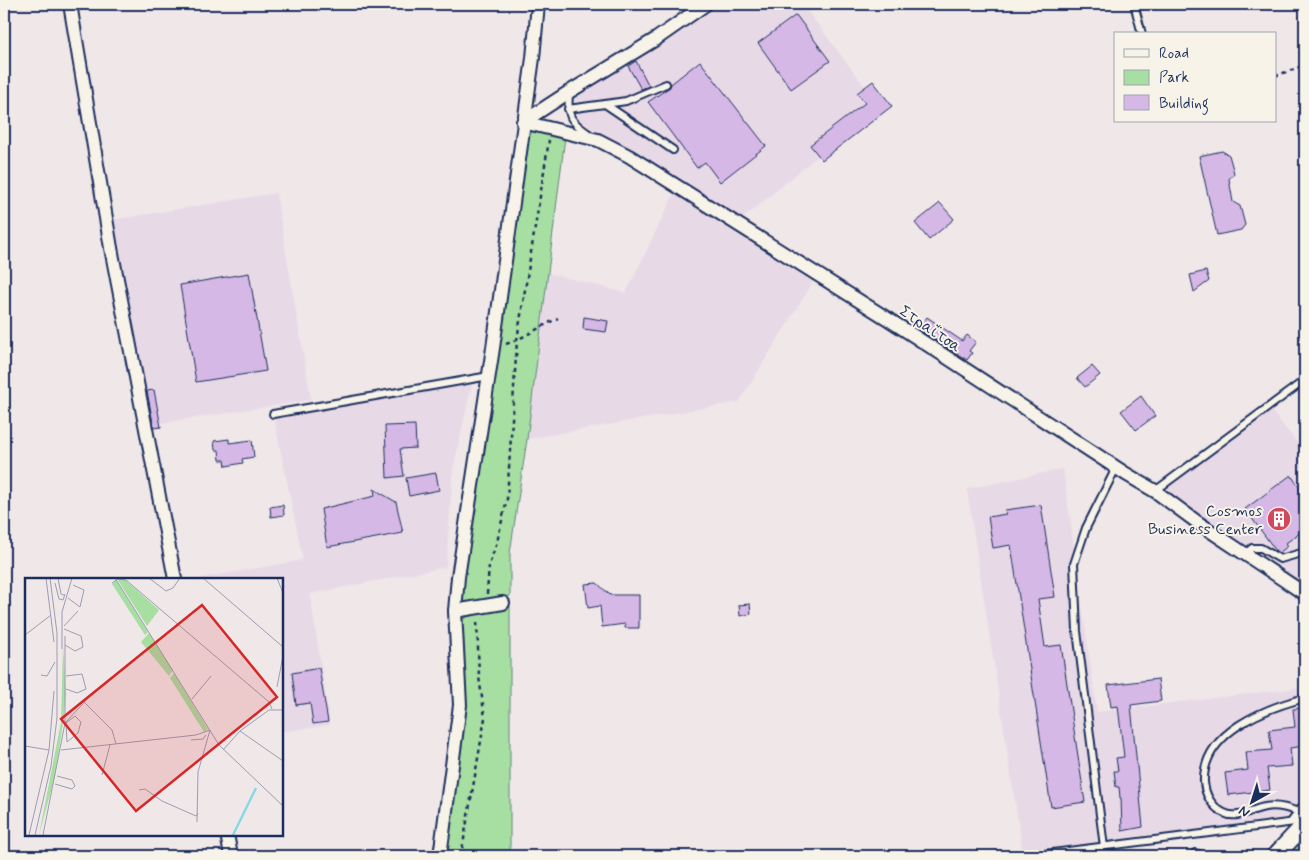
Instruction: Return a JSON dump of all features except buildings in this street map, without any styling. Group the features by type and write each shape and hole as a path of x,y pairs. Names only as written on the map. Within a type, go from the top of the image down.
{"street":[{"path":"70,4 111,248 175,578"},
{"path":"440,856 460,705 455,611 458,576 489,376 533,58 538,4"},
{"path":"523,122 656,39 706,4"},
{"name":"Στραΐτσα","path":"523,122 598,140 629,156 880,314 1155,492 1305,594"},
{"path":"455,611 503,603"},
{"path":"1275,856 1300,820"},
{"path":"226,835 231,856"}],"lane":[{"path":"1134,4 1141,32"},
{"path":"568,109 626,101 666,84"},
{"path":"569,92 568,109 573,123 598,140"},
{"path":"605,104 673,150"},
{"path":"273,414 489,376"},
{"path":"1155,492 1305,380"},
{"path":"1104,847 1077,631 1074,564 1086,528 1116,468"},
{"path":"1246,554 1252,548 1261,548 1280,559 1305,552"},
{"path":"1300,820 1285,807 1272,806 1245,813 1227,814 1218,809 1209,799 1204,785 1204,775 1209,754 1216,745 1240,725 1256,714 1305,698"},
{"path":"1300,820 1305,803"},
{"path":"1029,856 1300,820"},
{"path":"1194,853 1206,856"}],"path":[{"path":"1276,76 1305,66"},
{"path":"461,856 485,718 479,677 481,607 489,565 497,542 507,499 517,340 551,128"},
{"path":"517,340 558,318"}],"shaded area":[{"path":"719,4 802,4 879,105 741,220 578,120 574,113 573,104 575,95 657,46"},
{"path":"276,193 311,400 149,425 112,220"},
{"path":"674,194 813,282 739,402 527,439 548,273 626,293"},
{"path":"472,384 453,469 446,567 310,594 330,725 282,732 282,578 201,578 303,560 274,418"},
{"path":"1269,408 1305,452 1305,576 1292,585 1162,494 1169,483"},
{"path":"1063,469 1097,712 1305,687 1305,814 1303,816 1023,853 967,489"},
{"path":"1128,849 1130,856 1075,856"}],"green space":[{"path":"535,130 565,137 527,439 510,553 510,596 459,610 525,144 529,134"},
{"path":"510,606 510,856 441,856 460,733 458,622 474,613"},
{"path":"1305,836 1305,856 1286,856"}],"place":[{"name":"Cosmos Business Center","path":"1279,519"}]}
